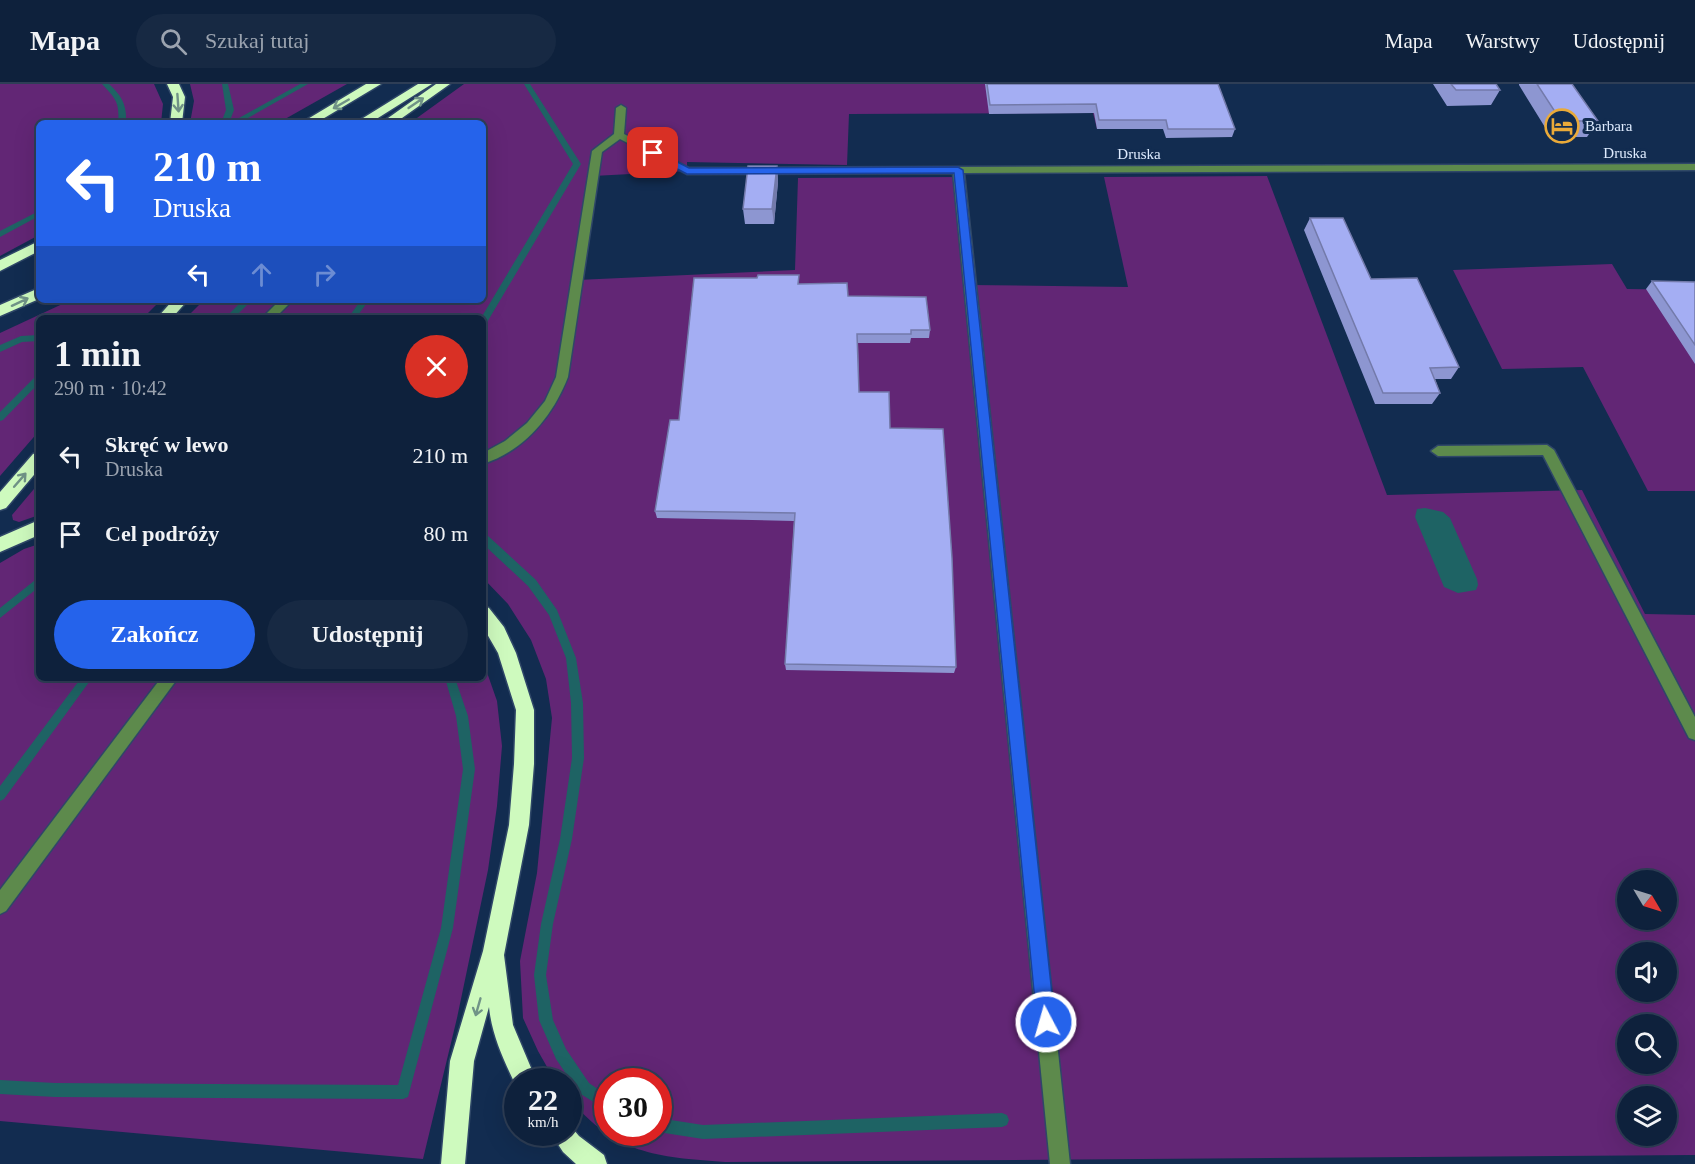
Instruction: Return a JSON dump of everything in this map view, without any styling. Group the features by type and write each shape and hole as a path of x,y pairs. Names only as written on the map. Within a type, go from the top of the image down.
{"highway":[{"path":"173,84 179,97 176,120"},
{"path":"313,120 375,84"},
{"path":"366,120 426,84"},
{"path":"391,120 444,84"},
{"path":"0,266 36,247"},
{"path":"0,277 36,261"},
{"path":"0,311 36,293"},
{"path":"167,315 178,303"},
{"path":"0,503 36,461"},
{"path":"0,545 36,528"},
{"path":"453,1164 462,1061 494,951 519,825 524,764 525,710 507,653 498,633 486,618"},
{"path":"494,951 502,1025 520,1068"},
{"path":"576,1146 595,1164"}],"street":[{"path":"486,457 530,429 545,414 555,397 562,377 597,151 619,135 621,108"},
{"name":"Druska","path":"619,135 687,171 1695,167"},
{"path":"958,170 1060,1164"},
{"path":"271,315 284,303"},
{"path":"1438,451 1547,450 1695,732"},
{"path":"0,904 168,681"}],"shaded area":[{"path":"0,84 154,84 163,104 161,120 36,120 36,237 0,256"},
{"path":"190,84 347,84 283,120 191,120 194,101"},
{"path":"464,84 1120,84 1133,129 1097,129 1093,113 849,114 847,165 687,162 687,171 593,176 577,280 795,270 798,178 959,177 969,285 1128,287 1104,177 1267,176 1387,495 1582,490 1645,614 1695,615 1695,1155 725,1162 678,1158 630,1146 672,1146 672,1068 594,1068 594,1124 582,1113 582,1068 548,1068 523,1018 520,961 537,873 552,718 546,679 531,640 508,604 486,581 486,315 189,315 201,303 486,303 486,120 414,120"},
{"path":"1612,264 1627,289 1695,290 1695,491 1648,491 1583,367 1502,369 1453,270"},
{"path":"65,303 158,303 146,315 39,315"},
{"path":"36,316 36,434 0,476 0,333"},
{"path":"36,487 36,516 19,522 13,520 12,515"},
{"path":"1425,508 1443,512 1450,518 1477,579 1476,590 1458,593 1444,587 1415,517 1417,509"},
{"path":"36,545 36,681 486,681 486,670 497,701 502,746 497,806 488,870 457,1018 423,1159 0,1121 0,563"}],"building":[{"path":"987,84 1218,84 1235,129 1168,129 1166,120 1099,120 1096,104 990,105"},
{"path":"1451,84 1496,84 1500,90 1456,90"},
{"path":"1537,84 1572,84 1598,121 1561,121"},
{"path":"748,166 777,166 772,209 743,209"},
{"path":"1310,218 1343,218 1371,279 1417,278 1459,367 1430,368 1440,393 1383,393"},
{"path":"758,275 799,275 798,284 847,283 848,296 926,297 930,330 911,330 911,334 857,334 859,392 889,392 890,428 943,429 952,558 956,667 785,664 795,513 655,511 670,420 679,420 694,278 757,278"},
{"path":"1652,281 1695,282 1695,345"}],"waterway":[{"path":"105,84 120,101 122,120"},
{"path":"225,84 230,110 226,120"},
{"path":"239,120 305,84"},
{"path":"486,317 577,164 527,84"},
{"path":"0,234 36,215"},
{"path":"232,315 245,303"},
{"path":"354,315 363,303"},
{"path":"0,349 21,339 36,338"},
{"path":"0,418 36,381"},
{"path":"486,541 532,583 553,613 571,658 577,703 578,758 566,839 547,924 540,975 546,1020 561,1054 584,1088 594,1095"},
{"path":"0,614 36,584"},
{"path":"0,795 85,681"},
{"path":"0,1087 55,1090 403,1092 447,928 469,769 462,716 451,681"},
{"path":"672,1127 703,1132 1002,1120"}],"place":[{"name":"Barbara","path":"1562,126"}],"route":[{"path":"653,153 687,171 958,170 986,459 1046,1022"}]}
